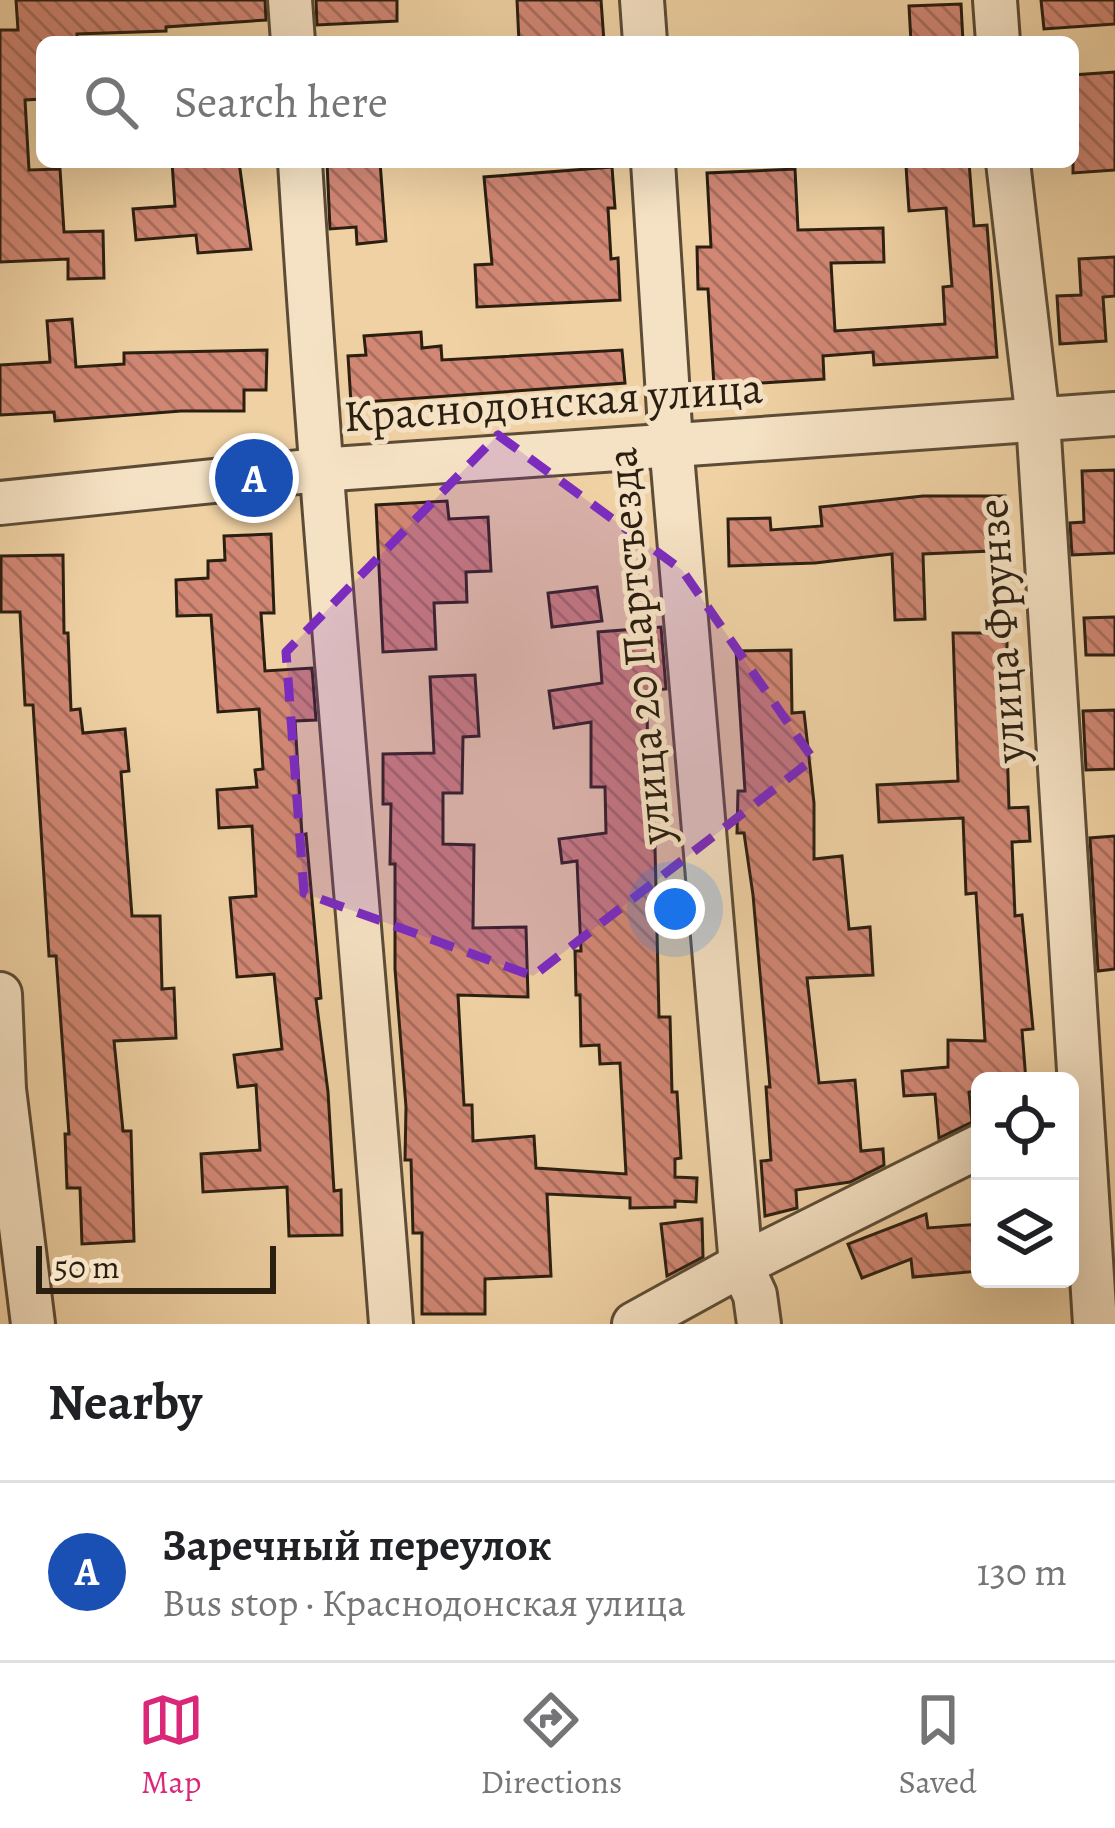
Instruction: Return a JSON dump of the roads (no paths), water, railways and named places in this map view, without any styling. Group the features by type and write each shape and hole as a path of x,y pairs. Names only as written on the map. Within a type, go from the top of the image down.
{"street":[{"path":"290,0 292,36"},
{"path":"642,0 645,36"},
{"path":"995,0 998,36"},
{"path":"300,168 319,470 360,910 391,1324"},
{"name":"улица 20 Партсъезда","path":"653,168 671,443 741,1265 755,1295 759,1324"},
{"name":"улица Фрунзе","path":"1009,168 1038,420 1089,1092 1095,1324"},
{"name":"Краснодонская улица","path":"0,503 319,470 1115,414"},
{"path":"0,994 4,1089 33,1324"},
{"path":"634,1324 971,1150"}],"place":[{"name":"Заречный переулок","path":"254,478"}]}
